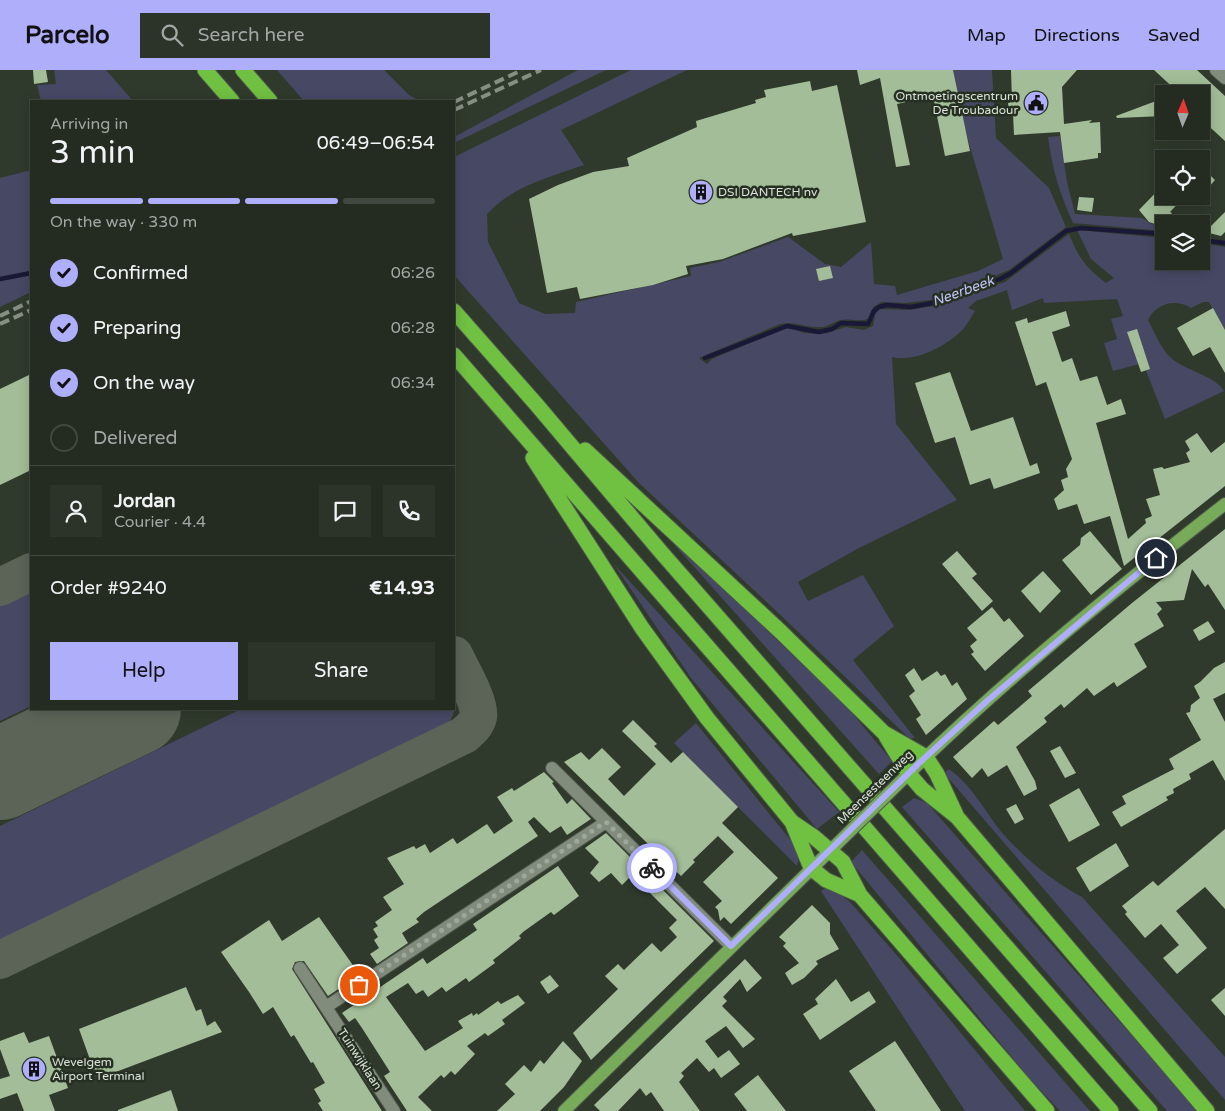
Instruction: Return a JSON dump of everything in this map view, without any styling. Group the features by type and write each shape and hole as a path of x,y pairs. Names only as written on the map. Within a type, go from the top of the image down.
{"highway":[{"path":"205,70 231,100"},
{"path":"243,70 269,100"},
{"path":"455,312 536,404 660,552 1150,1111"},
{"path":"455,356 1111,1111"},
{"path":"536,404 780,632 884,733 926,757 937,774 957,817"},
{"path":"505,414 642,628 707,718 792,822 843,862 860,895 1047,1111"},
{"path":"884,733 908,774 922,789 957,817 1207,1111"},
{"path":"792,822 811,868 826,880 860,895"}],"main road":[{"name":"Meensesteenweg","path":"564,1111 811,868 988,700 1137,573 1225,504"}],"street":[{"path":"1216,70 1225,78"},
{"path":"552,768 731,946"},
{"path":"326,1007 606,822"},
{"name":"Tuinwijklaan","path":"300,968 394,1111"}],"shaded area":[{"path":"54,70 106,70 132,100 41,100 37,85 56,84"},
{"path":"277,70 384,70 409,95 418,100 303,100"},
{"path":"578,70 606,70 455,143 455,136"},
{"path":"631,70 687,70 561,130 584,165 545,178 520,189 497,204 487,214 488,242 519,303 545,314 575,313 576,302 691,276 690,268 719,262 788,237 825,264 841,267 871,242 874,284 895,286 897,295 978,271 1003,259 964,126 953,70 992,70 996,138 1049,188 1066,227 1009,270 938,299 906,303 882,302 873,307 868,319 841,320 821,327 790,323 780,324 699,358 707,364 712,359 788,327 804,333 818,334 846,327 864,330 873,326 875,315 879,309 908,310 934,306 1005,282 1069,234 1076,250 1093,272 1106,283 1114,278 1091,259 1077,230 1155,237 1155,270 1210,270 1210,244 1225,247 1225,330 1209,302 1203,302 1191,308 1179,303 1167,304 1156,310 1148,320 1161,345 1171,358 1214,381 1224,391 1165,419 1143,363 1113,371 1104,343 1117,339 1111,319 1123,316 1117,299 1044,303 1043,298 1012,310 1007,290 976,301 968,308 975,311 964,328 950,341 921,355 901,358 892,357 896,424 957,500 859,548 798,582 808,601 863,575 894,626 853,660 915,738 909,738 640,484 455,276 455,157"},
{"path":"1060,136 1067,182 1075,214 1142,218 1155,224 1155,230 1073,223 1057,181 1048,137"},
{"path":"30,170 30,271 0,277 0,178"},
{"path":"30,275 30,292 0,307 0,281"},
{"path":"671,541 847,707 892,761 879,774"},
{"path":"613,563 839,812 817,829 691,678"},
{"path":"30,585 30,706 0,721 0,600"},
{"path":"239,710 454,710 447,726 436,735 0,948 0,826"},
{"path":"696,723 797,848 799,857 797,866 674,743"},
{"path":"949,769 965,783 1003,834 1021,852 1050,877 1082,897 1225,1057 1225,1100 944,773"},
{"path":"914,798 927,803 1198,1111 1167,1111 902,807"},
{"path":"862,850 1090,1111 1060,1111 1029,1078 851,862"},
{"path":"826,888 832,889 849,901 895,953 1025,1111 965,1111 821,891"}],"building":[{"path":"33,70 46,70 48,82 34,84"},
{"path":"857,70 953,70 970,151 945,156 933,96 897,104 910,165 896,167 880,78 860,85"},
{"name":"Ontmoetingscentrum De Troubadour","path":"1011,70 1077,70 1062,87 1064,124 1092,120 1089,123 1100,122 1101,153 1098,153 1098,158 1064,163 1060,132 1014,135 1013,113 1009,113 1008,103 1012,102"},
{"path":"1154,70 1197,70 1225,96 1225,141 1210,127 1210,85 1170,85"},
{"name":"DSI DANTECH nv","path":"810,81 812,91 837,85 866,222 793,236 792,233 723,259 686,266 688,274 653,285 580,299 577,287 547,293 529,199 558,185 593,172 629,166 627,158 697,127 696,121 756,103 755,100 766,97 764,90"},
{"path":"1155,101 1155,116 1117,118 1116,116"},
{"path":"1210,175 1215,180 1210,186"},
{"path":"1155,193 1155,205 1177,205 1170,212 1172,213 1170,215 1155,215 1155,224 1149,222 1139,210"},
{"path":"1079,197 1094,198 1092,212 1077,210"},
{"path":"1225,212 1225,232 1221,236 1210,233 1210,227"},
{"path":"830,266 833,278 819,281 816,269"},
{"path":"1213,308 1225,330 1225,373 1210,347 1193,356 1177,328"},
{"path":"1066,311 1070,326 1052,332 1062,362 1072,358 1080,381 1097,376 1107,405 1121,399 1126,414 1096,423 1128,539 1146,523 1145,519 1152,516 1146,499 1160,495 1153,469 1162,467 1164,469 1190,462 1186,453 1190,450 1185,441 1197,433 1211,453 1225,442 1225,486 1124,566 1110,516 1084,524 1077,504 1058,510 1054,499 1064,490 1061,480 1068,477 1066,469 1072,459 1046,382 1036,386 1015,322 1027,318 1028,323"},
{"path":"1137,329 1150,369 1141,372 1127,332"},
{"path":"950,372 971,431 1013,417 1030,466 1037,463 1040,473 994,489 990,478 970,485 955,437 935,443 915,383"},
{"path":"30,374 30,470 0,485 0,389"},
{"path":"1225,529 1225,610 1208,584 1205,587 1192,569 1184,600 1156,602 1162,609 1157,614 1164,626 1134,644 1147,667 1117,687 1114,682 1094,696 1087,688 1064,708 1061,704 1044,718 1047,722 1016,747 1035,781 1037,789 1024,796 1007,765 988,777 982,768 972,778 953,757 994,721 998,725 1032,696 1028,691 1132,603"},
{"path":"1090,531 1122,569 1091,595 1062,560 1080,545 1081,538"},
{"path":"957,551 977,574 972,578 993,601 982,611 942,564"},
{"path":"1043,571 1061,591 1040,613 1021,591"},
{"path":"992,607 1004,622 1009,618 1024,636 985,671 971,654 974,652 970,646 977,640 967,628"},
{"path":"1208,621 1215,632 1199,641 1193,630"},
{"path":"1225,662 1225,693 1213,699 1225,722 1225,781 1213,760 1189,774 1191,779 1173,789 1174,793 1166,797 1168,800 1121,827 1112,812 1126,804 1122,796 1174,769 1169,759 1201,740 1186,713 1190,712 1191,705 1200,698 1194,686 1214,668"},
{"path":"914,668 922,681 937,671 941,676 945,674 952,686 957,682 967,699 926,735 916,719 921,715 909,696 915,691 905,675"},
{"path":"633,720 657,744 654,746 671,763 683,752 738,807 722,823 778,878 731,924 724,917 720,921 718,910 715,907 722,901 703,882 734,852 718,836 693,860 695,862 681,876 564,762 581,752 589,760 602,748 621,767 608,779 624,796 656,764 622,731"},
{"path":"1060,746 1076,773 1065,778 1050,751"},
{"path":"544,772 554,782 552,783 567,804 572,799 591,819 567,835 561,826 550,833 534,817 528,822 538,836 424,912 416,919 419,922 402,933 408,943 377,964 370,954 379,948 374,940 378,937 373,929 378,926 375,922 392,910 383,897 404,884 387,858 414,846 416,849 425,844 430,853 453,838 457,844 487,824 494,834 513,821 497,797 512,788 514,791"},
{"path":"1079,788 1100,825 1069,842 1049,805"},
{"path":"1016,804 1024,819 1015,824 1006,809"},
{"path":"1225,829 1225,909 1205,887 1176,911 1207,948 1177,974 1163,958 1179,945 1161,924 1145,938 1125,914 1127,912 1122,906 1153,881 1158,886"},
{"path":"606,833 714,941 591,1060 573,1033 618,989 605,976 618,964 624,970 652,943 661,952 677,937 669,928 677,920 632,875 622,885 611,873 599,882 590,873 599,862 585,848"},
{"path":"1116,843 1129,866 1090,892 1076,868"},
{"path":"558,866 579,896 554,915 551,912 523,932 519,936 521,938 493,960 495,963 469,982 466,978 446,992 442,987 428,997 423,990 416,994 408,983 386,997 425,1051 463,1028 458,1021 472,1013 473,1016 477,1013 478,1015 498,1001 501,1004 518,995 525,1003 502,1020 505,1024 488,1036 485,1033 467,1046 475,1054 455,1075 451,1071 444,1078 441,1075 418,1097 432,1111 407,1111 384,1076 390,1072 362,1028 355,1018 349,1022 342,1013 423,958 427,964 477,930 473,924"},
{"path":"812,905 830,923 830,934 839,949 816,961 818,964 804,978 792,985 785,973 799,963 783,946 786,943 779,937"},
{"path":"319,917 357,971 349,976 352,980 328,996 304,961 295,962 292,969 382,1111 323,1111 318,1103 321,1101 314,1089 325,1083 313,1062 311,1063 294,1035 291,1037 273,1007 263,1014 221,952 269,920 282,941"},
{"path":"745,959 762,978 747,992 740,979 723,997 727,1001 722,1006 755,1039 743,1048 726,1026 705,1041 718,1058 729,1050 740,1064 721,1078 714,1068 709,1072 697,1058 681,1073 684,1076 679,1082 700,1111 664,1111 651,1092 646,1096 640,1088 618,1111 600,1111 594,1105"},
{"path":"550,975 559,986 548,994 540,982"},
{"path":"836,979 851,1002 869,991 876,1002 820,1040 803,1014 818,1004 815,999"},
{"path":"186,987 196,1011 201,1009 207,1026 215,1021 222,1032 97,1079 79,1029"},
{"path":"1225,988 1225,1016 1211,1000"},
{"name":"Wevelgem Airport Terminal","path":"24,1032 29,1043 49,1036 68,1088 49,1095 55,1111 24,1111 17,1093 0,1099 0,1079 10,1076 0,1049 0,1041"},
{"path":"563,1041 582,1061 564,1087 540,1111 497,1111 515,1094 505,1084 524,1065 531,1072 540,1060 544,1064"},
{"path":"895,1041 941,1111 876,1111 849,1071"},
{"path":"758,1075 786,1111 747,1111 734,1094"},
{"path":"171,1090 178,1111 118,1111 118,1110"}],"waterway":[{"name":"Neerbeek","path":"705,358 787,326 819,332 832,329 841,323 868,324 874,311 879,307 887,305 911,307 938,302 1000,279 1011,273 1066,231 1081,228 1155,233"},
{"name":"Neerbeek","path":"1210,241 1225,243"},
{"path":"0,279 30,273"}],"taxiway":[{"path":"0,587 30,572"},
{"path":"0,960 464,735 476,722 478,711 473,695 455,657"}],"runway":[{"path":"0,774 133,710"}],"railway":[{"path":"455,102 522,70"},
{"path":"455,110 541,70"},
{"path":"0,316 30,301"},
{"path":"0,324 30,310"}],"way so far":[{"path":"359,985 606,822 652,868"}],"place":[{"name":"Ontmoetingscentrum De Troubadour","path":"1036,103"},
{"name":"DSI DANTECH nv","path":"701,192"},
{"name":"Wevelgem Airport Terminal","path":"34,1069"}],"route":[{"path":"652,868 731,946 917,765 988,700 1156,558"}]}
